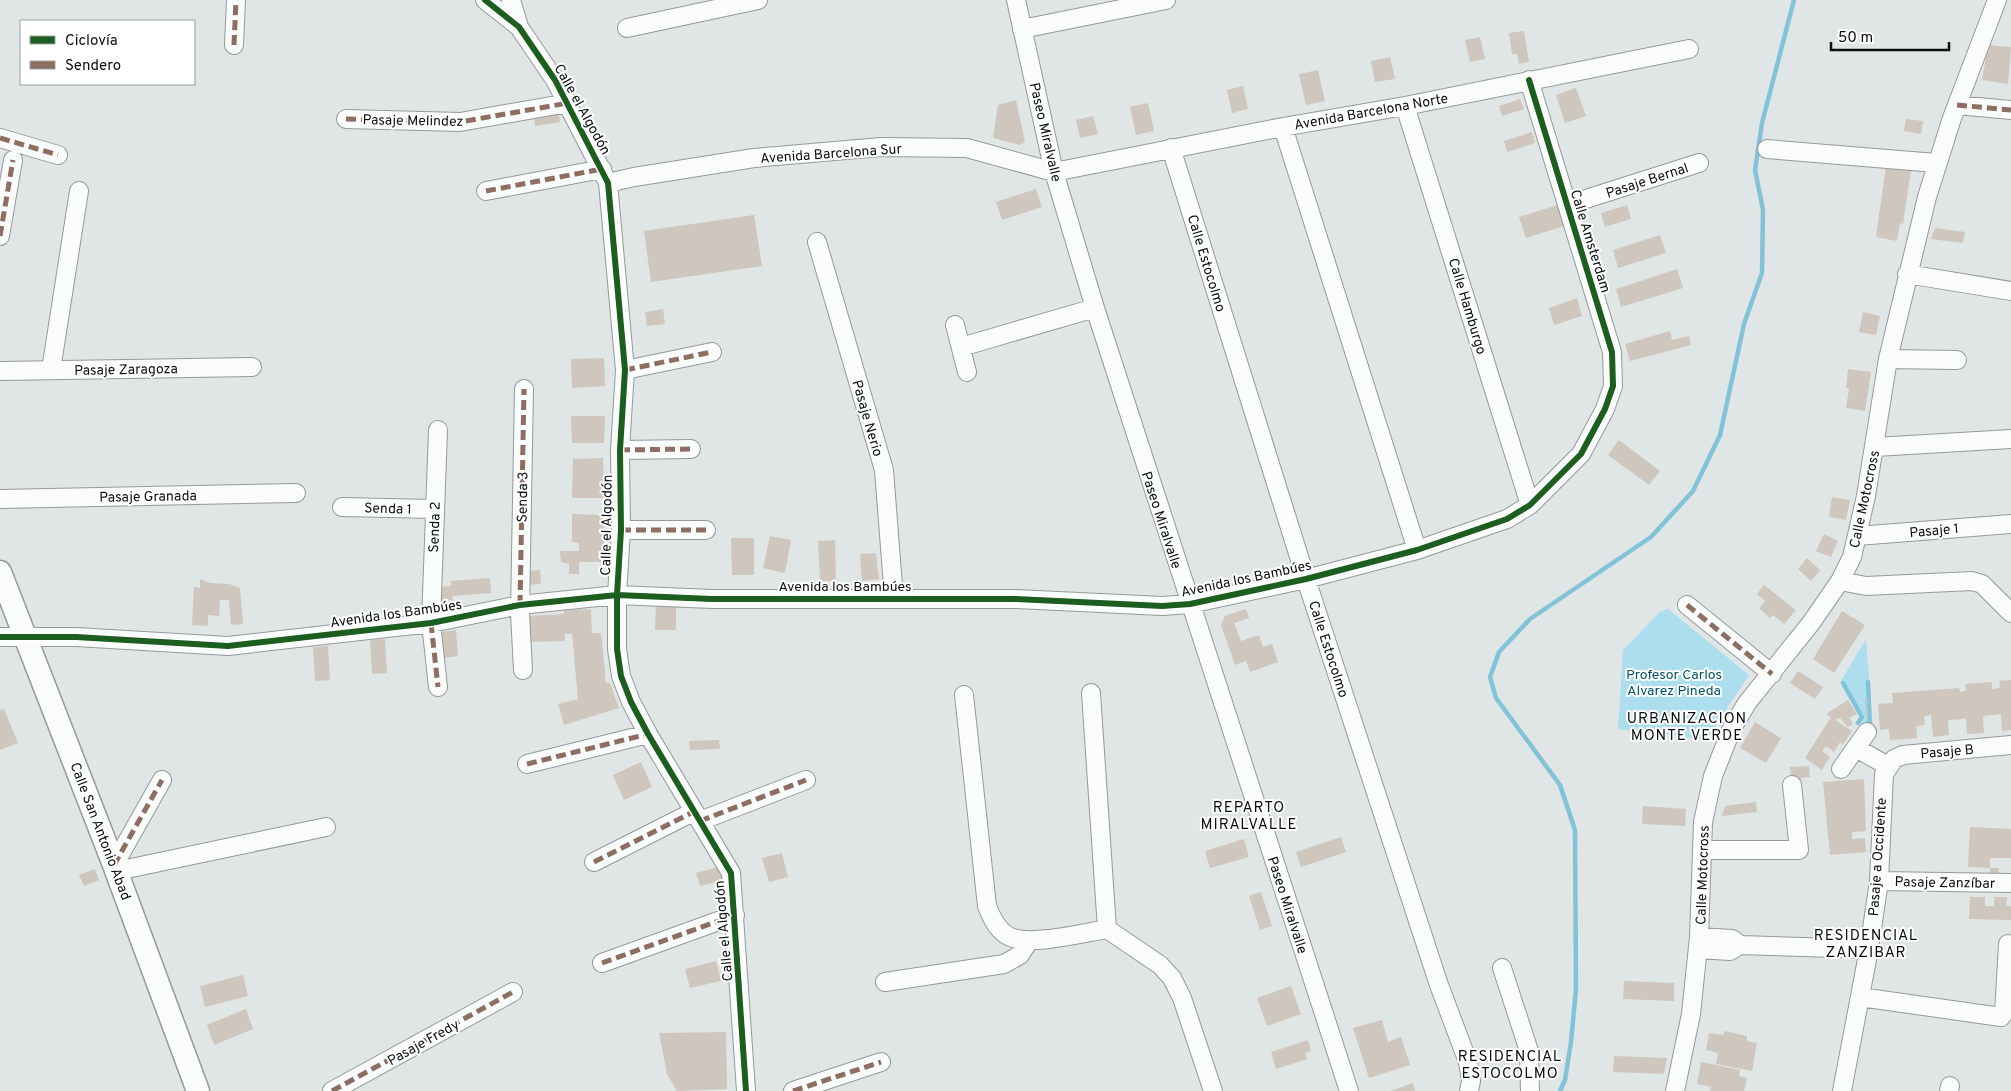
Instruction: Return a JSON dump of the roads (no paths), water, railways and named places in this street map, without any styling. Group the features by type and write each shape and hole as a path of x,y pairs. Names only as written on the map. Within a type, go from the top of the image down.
{"main road":[{"name":"Calle San Antonio Abad","path":"0,572 115,868 198,1091"}],"street":[{"path":"234,45 236,0"},
{"name":"Calle el Algodón","path":"485,0 518,27 568,103 605,176 625,370 620,450 621,530 617,595 617,649 621,676 630,702 731,873 746,1091"},
{"name":"Calle el Algodón","path":"512,0 518,27"},
{"path":"627,28 758,0"},
{"name":"Paseo Miralvalle","path":"1016,0 1054,172 1095,308 1349,1091"},
{"path":"1022,29 1166,0"},
{"name":"Calle Motocross","path":"1675,1091 1691,1014 1698,943 1706,799 1723,746 1747,703 1772,674 1840,580 1852,557 1875,447 1888,359 1907,274 1936,163 1997,0"},
{"name":"Avenida Barcelona Norte","path":"1054,172 1171,148 1405,106 1689,49"},
{"name":"Calle Amsterdam","path":"1529,80 1612,352 1613,386 1605,409"},
{"name":"Pasaje Melindez","path":"346,119 460,122 568,103"},
{"path":"1957,105 2011,110"},
{"name":"Calle Hamburgo","path":"1405,106 1530,505"},
{"path":"1283,127 1417,550"},
{"path":"0,138 58,155"},
{"name":"Avenida Barcelona Sur","path":"486,192 605,176 634,177 754,158 881,147 967,148 1054,172"},
{"name":"Calle Estocolmo","path":"1171,148 1306,580 1439,985 1468,1062 1471,1081 1469,1091"},
{"path":"1767,149 1936,163"},
{"path":"0,236 13,160"},
{"name":"Pasaje Bernal","path":"1567,206 1699,163"},
{"path":"50,370 79,191"},
{"name":"Pasaje Nerio","path":"817,242 884,470 894,599"},
{"path":"1907,274 2011,291"},
{"path":"961,347 1095,308"},
{"path":"955,324 967,372"},
{"path":"625,370 712,352"},
{"path":"1888,359 1957,360"},
{"name":"Pasaje Zaragoza","path":"0,371 252,367"},
{"name":"Senda 3","path":"523,670 520,605 524,389"},
{"name":"Avenida los Bambúes","path":"0,637 26,636 228,646 431,623 520,605 617,595 712,599 1016,599 1162,606 1190,604 1306,580 1417,550 1507,519 1530,505 1581,454 1605,409"},
{"name":"Senda 2","path":"438,430 431,623 438,687"},
{"path":"1875,447 2011,438"},
{"path":"620,450 691,449"},
{"name":"Pasaje Granada","path":"0,499 296,493"},
{"name":"Senda 1","path":"342,507 434,510"},
{"name":"Pasaje 1","path":"1857,536 2011,524"},
{"path":"621,530 706,530"},
{"path":"1840,580 1866,586 1972,581 1982,584 2011,613"},
{"path":"1687,605 1772,674"},
{"path":"1090,693 1106,929"},
{"path":"964,695 987,906 992,919 1000,930 1012,938 1029,941 1106,929 1160,965 1172,978 1182,998 1213,1091"},
{"path":"1841,770 1856,748 1867,725"},
{"path":"527,764 648,734"},
{"name":"Pasaje B","path":"1888,766 1894,759 1903,755 2011,745"},
{"path":"1856,748 1888,766"},
{"name":"Pasaje a Occidente","path":"1842,1091 1869,949 1879,881 1882,783 1888,766"},
{"path":"115,868 162,780"},
{"path":"594,862 696,816 806,780"},
{"path":"1703,850 1799,850 1792,785"},
{"path":"115,868 326,827"},
{"name":"Pasaje Zanzíbar","path":"1879,881 2011,883"},
{"path":"602,963 735,915"},
{"path":"884,982 1004,964 1020,955 1029,941"},
{"path":"1698,943 1730,951 1740,945 1869,949"},
{"path":"1860,998 2001,1017 2004,1013 2008,944"},
{"path":"1502,968 1529,1051 1530,1091"},
{"name":"Pasaje Fredy","path":"332,1091 513,992"},
{"path":"793,1091 881,1062"}],"waterway":[{"path":"1560,1091 1565,1080 1571,1042 1576,989 1575,830 1560,785 1496,698 1490,677 1499,652 1530,619 1651,537 1693,491 1720,435 1744,324 1762,273 1763,210 1755,170 1762,123 1794,0"},
{"path":"1868,682 1870,729"},
{"path":"1843,683 1862,717 1858,723"}],"district":[{"name":"URBANIZACION MONTE VERDE","path":"1687,726"},
{"name":"REPARTO MIRALVALLE","path":"1249,816"},
{"name":"RESIDENCIAL ZANZIBAR","path":"1866,944"},
{"name":"RESIDENCIAL ESTOCOLMO","path":"1510,1064"}],"park label":[{"name":"Profesor Carlos Alvarez Pineda","path":"1674,682"}]}
